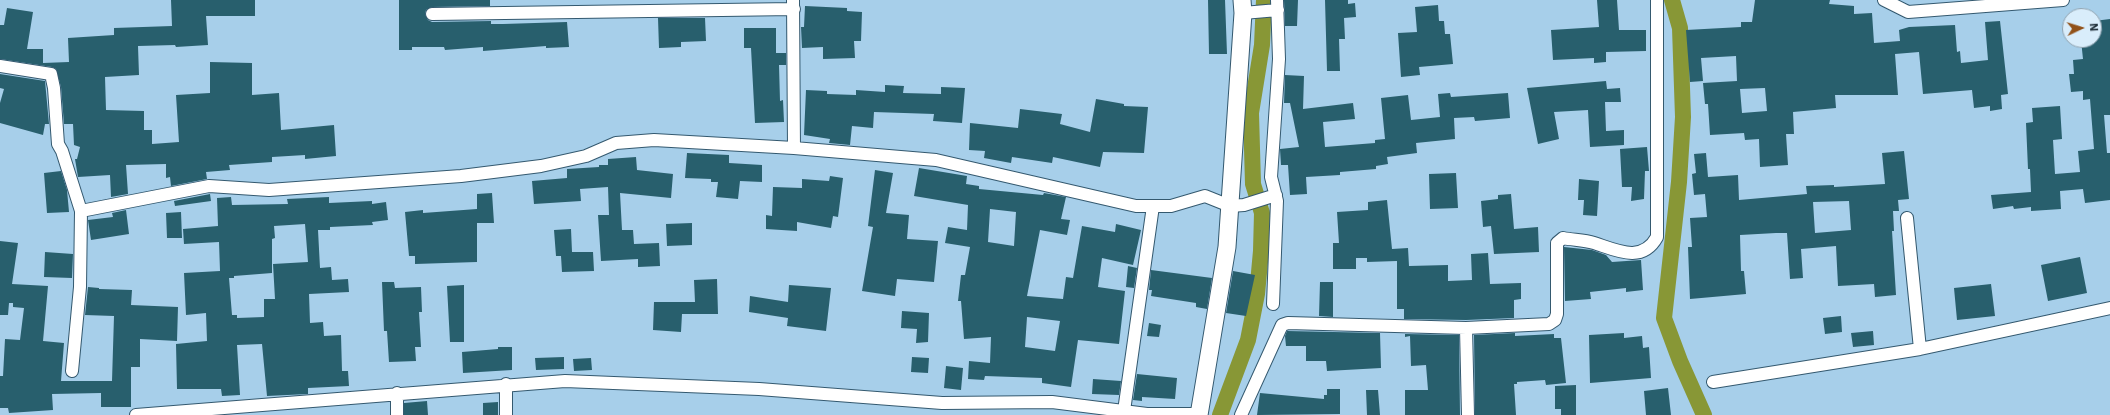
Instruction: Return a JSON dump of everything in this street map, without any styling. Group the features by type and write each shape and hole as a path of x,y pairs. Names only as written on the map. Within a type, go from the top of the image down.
{"main road":[{"path":"1199,414 1227,247 1237,205 1247,8"}],"street":[{"path":"1241,415 1282,325 1288,323 1466,328 1549,324 1556,320 1557,243 1560,239 1564,238 1592,243 1622,253 1633,254 1652,246 1657,237 1657,0"},
{"path":"1884,0 1908,12 2063,0"},
{"path":"432,14 794,5 794,148"},
{"path":"1247,8 1277,5 1279,59 1272,176 1272,196 1277,201 1273,304"},
{"path":"0,66 51,74 54,88 58,144 81,211 80,287 72,370"},
{"path":"81,211 209,186 269,190 461,176 541,166 586,156 616,143 654,140 794,148 936,160 1136,206 1171,206 1205,196 1237,205 1272,196"},
{"path":"1124,411 1153,206"},
{"path":"1907,218 1920,349"},
{"path":"1713,382 1920,349 2110,308"},
{"path":"1466,328 1468,415"},
{"path":"136,415 506,384 565,381 759,389 942,403 1052,402 1147,414 1199,414"},
{"path":"506,384 506,415"},
{"path":"397,393 397,415"}],"building":[{"path":"171,0 255,0 255,16 206,16 208,45 176,47 175,45 138,46 139,75 105,77 106,110 144,111 144,130 152,130 152,144 179,142 176,95 210,93 210,62 252,63 252,95 279,93 281,130 334,125 336,156 305,159 305,155 272,157 272,162 229,165 230,170 206,172 207,179 171,186 170,177 166,178 166,164 126,165 128,194 111,197 110,175 78,177 75,159 77,159 80,147 74,145 73,124 64,124 61,87 56,69 52,67 0,59 0,25 4,25 7,8 33,12 27,49 43,49 43,63 69,62 68,38 114,35 114,28 172,26"},
{"path":"399,0 490,0 490,6 432,7 426,10 425,14 428,20 432,22 491,21 491,24 503,24 567,22 569,47 546,48 546,46 483,51 483,47 445,50 444,47 412,47 412,50 399,50"},
{"path":"1208,0 1225,0 1227,54 1209,54"},
{"path":"1284,0 1298,0 1297,26 1285,26"},
{"path":"1325,0 1348,0 1348,4 1355,3 1356,17 1344,18 1345,39 1339,39 1340,71 1327,71"},
{"path":"1597,0 1617,0 1619,30 1646,30 1646,51 1606,52 1606,62 1594,63 1594,58 1553,60 1551,30 1599,27"},
{"path":"1755,0 1830,0 1829,4 1854,6 1854,14 1872,13 1874,43 1900,41 1899,30 1909,27 1955,25 1957,52 1960,51 1961,63 1988,60 1985,22 2000,21 2008,94 2001,95 2002,109 1990,111 1990,106 1974,108 1972,90 1923,94 1919,52 1895,54 1898,95 1835,95 1836,108 1793,112 1794,134 1786,134 1788,165 1760,167 1759,139 1745,140 1744,133 1710,135 1708,104 1705,104 1703,83 1737,81 1736,56 1701,58 1703,81 1690,82 1686,30 1741,27 1741,22 1752,22","holes":["1765,88 1767,111 1742,113 1740,89"]},
{"path":"1438,5 1439,21 1444,21 1445,34 1450,34 1453,64 1419,67 1420,75 1401,77 1398,33 1417,32 1415,7"},
{"path":"805,6 847,8 847,11 862,12 861,41 854,41 855,58 823,59 823,47 802,48 801,27 804,27"},
{"path":"658,18 705,18 706,41 681,42 681,47 659,48"},
{"path":"2110,19 2110,115 2104,115 2107,153 2110,153 2110,200 2085,203 2083,189 2060,191 2061,209 2031,211 2031,207 2014,209 2013,206 1993,209 1991,195 2031,192 2030,169 2028,169 2026,123 2033,122 2032,108 2060,106 2062,139 2053,140 2055,174 2080,172 2078,151 2094,149 2090,99 2083,100 2083,91 2071,92 2069,74 2074,74 2073,60 2083,59 2082,48 2102,48 2102,20"},
{"path":"744,28 776,28 776,53 786,53 786,65 779,65 780,101 783,100 784,122 755,123 751,48 744,48"},
{"path":"0,74 45,81 49,124 45,124 43,135 0,123 0,103 4,89 0,88"},
{"path":"1285,75 1304,76 1303,109 1353,103 1355,119 1323,122 1325,147 1375,143 1375,140 1385,139 1381,98 1408,95 1411,120 1440,117 1438,94 1450,93 1451,97 1508,93 1510,118 1475,121 1474,117 1454,118 1455,139 1416,143 1417,153 1387,157 1388,164 1376,166 1376,169 1340,172 1340,175 1306,177 1307,194 1290,195 1288,165 1281,165 1280,149 1299,147 1290,103 1284,103"},
{"path":"1606,81 1607,89 1620,88 1621,102 1605,102 1606,131 1624,130 1624,145 1590,147 1588,110 1554,112 1559,139 1538,144 1527,88"},
{"path":"885,85 904,86 903,93 941,94 941,87 965,88 962,123 933,121 934,114 874,112 873,128 852,126 850,145 829,143 830,139 804,135 806,90 827,91 827,94 856,95 856,90 885,92"},
{"path":"1096,99 1124,104 1124,106 1148,107 1144,153 1103,152 1100,167 1053,157 1052,163 1012,157 1011,163 984,158 985,151 969,150 970,123 1018,128 1020,109 1062,114 1060,124 1090,132"},
{"path":"1647,147 1649,171 1645,171 1644,199 1631,201 1632,187 1622,187 1620,149"},
{"path":"1904,151 1909,199 1898,200 1899,211 1893,211 1894,231 1892,231 1896,295 1875,297 1874,284 1838,286 1836,246 1801,249 1803,278 1790,279 1787,233 1776,233 1740,235 1741,271 1744,271 1746,294 1690,299 1688,247 1692,247 1690,218 1707,217 1705,194 1694,195 1692,174 1696,173 1694,154 1706,153 1708,177 1738,175 1739,200 1807,194 1806,186 1834,185 1834,187 1885,184 1882,153","holes":["1849,201 1851,230 1815,233 1813,202"]},
{"path":"687,153 729,155 729,163 762,165 762,182 740,181 738,199 716,197 718,182 711,182 711,179 685,178"},
{"path":"636,157 637,170 673,174 671,198 620,193 622,230 633,230 634,244 659,243 660,266 638,267 638,259 601,261 598,215 609,215 608,187 580,189 581,201 534,204 532,181 567,178 567,169 599,167 599,165 608,165 608,159"},
{"path":"919,168 967,176 966,184 979,186 979,189 1043,195 1044,193 1066,197 1061,219 1070,220 1067,235 1040,230 1027,296 1063,299 1066,277 1073,278 1082,226 1115,232 1116,224 1141,230 1133,265 1102,258 1098,287 1125,291 1119,344 1078,340 1071,387 1042,383 1042,378 985,376 984,380 968,379 969,361 990,363 991,337 964,339 961,301 958,301 961,275 965,275 970,247 945,243 948,227 967,230 968,205 914,196","holes":["990,209 1016,212 1014,246 988,242","1027,317 1060,321 1055,351 1025,347"]},
{"path":"875,170 893,173 886,213 909,215 907,239 938,241 934,282 897,279 895,296 862,291 873,227 868,226"},
{"path":"61,171 67,190 69,212 47,213 44,173"},
{"path":"1456,173 1458,208 1430,209 1429,174"},
{"path":"830,176 843,178 838,217 833,216 831,228 797,222 797,231 766,229 766,215 772,216 773,187 802,188 802,179 829,181"},
{"path":"1579,179 1599,181 1597,216 1583,215 1584,200 1578,200"},
{"path":"492,193 494,223 477,223 477,262 415,264 415,256 409,256 405,212 423,210 423,213 477,209 477,194"},
{"path":"210,194 211,201 175,206 174,201"},
{"path":"1511,194 1514,229 1538,227 1539,252 1494,254 1491,226 1483,227 1481,201 1498,199 1498,195"},
{"path":"231,197 232,205 288,204 287,199 329,197 329,203 372,201 372,204 386,202 388,220 372,222 373,225 330,227 330,230 318,230 320,268 331,267 332,280 348,279 349,292 309,294 310,323 323,322 324,336 341,335 342,371 348,371 349,386 308,388 308,394 267,396 262,344 237,345 240,395 222,396 221,389 177,389 176,344 207,341 206,313 186,315 184,273 220,271 219,242 184,244 183,229 218,226 217,198","holes":["305,224 308,262 273,264 275,299 264,299 264,317 237,318 237,315 232,315 229,278 234,278 234,276 272,273 272,239 275,238 274,226"]},
{"path":"1387,200 1392,249 1408,248 1409,266 1448,265 1448,281 1472,280 1471,254 1488,253 1490,284 1521,283 1521,299 1514,300 1514,318 1466,320 1404,319 1404,309 1397,309 1397,261 1367,262 1367,258 1356,258 1356,269 1333,269 1333,243 1339,243 1337,212 1368,210 1368,202"},
{"path":"126,210 129,234 91,240 88,220 113,217 112,213"},
{"path":"181,212 182,238 167,238 166,213"},
{"path":"692,223 692,245 667,246 666,224"},
{"path":"571,229 572,252 593,252 594,271 562,272 561,256 556,256 554,230"},
{"path":"0,241 18,243 12,284 48,286 43,341 64,343 61,381 112,381 114,316 85,315 88,287 99,289 132,290 131,305 178,307 177,341 140,339 140,367 131,367 131,407 101,407 101,393 52,394 53,410 9,413 8,408 0,408 0,376 3,376 5,339 20,340 24,308 13,307 13,303 9,303 8,315 0,315"},
{"path":"1564,247 1592,250 1606,255 1612,262 1641,260 1643,290 1626,292 1626,288 1590,292 1591,299 1565,301"},
{"path":"45,252 73,254 72,278 44,277"},
{"path":"2080,257 2087,293 2048,301 2041,265"},
{"path":"1128,266 1137,268 1134,288 1126,287"},
{"path":"1151,270 1212,278 1207,309 1196,307 1196,303 1151,296 1152,290 1149,290"},
{"path":"1233,271 1255,275 1246,316 1226,313"},
{"path":"717,279 718,314 682,314 681,332 653,330 654,302 695,302 694,280"},
{"path":"382,282 394,282 395,288 421,287 422,312 419,312 421,347 415,347 416,361 389,362 387,331 384,331"},
{"path":"1320,282 1333,282 1333,317 1319,316"},
{"path":"1991,284 1995,316 1957,320 1954,288"},
{"path":"464,285 464,342 450,342 447,286"},
{"path":"789,285 831,288 826,331 787,326 788,318 749,312 750,296 788,302"},
{"path":"902,311 929,313 928,342 916,343 917,329 901,328"},
{"path":"1841,316 1842,332 1825,334 1823,318"},
{"path":"1149,323 1161,325 1159,337 1147,336"},
{"path":"1287,331 1380,333 1381,368 1327,371 1326,361 1306,361 1306,346 1286,346 1285,336"},
{"path":"1873,331 1874,345 1853,347 1851,333"},
{"path":"1515,333 1515,336 1554,334 1554,338 1561,338 1566,383 1546,385 1545,380 1517,382 1517,384 1514,384 1516,415 1475,415 1474,335"},
{"path":"1624,333 1624,338 1642,336 1643,348 1649,347 1651,378 1590,383 1589,335"},
{"path":"1405,334 1459,335 1460,415 1405,415 1405,390 1428,390 1426,365 1411,366 1410,336 1405,337"},
{"path":"498,347 512,347 512,370 463,373 462,352 498,349"},
{"path":"564,357 564,369 536,370 535,358"},
{"path":"912,357 929,358 928,373 911,372"},
{"path":"591,358 592,370 574,371 573,359"},
{"path":"946,366 963,368 961,390 944,388"},
{"path":"1137,374 1177,378 1175,399 1142,397 1142,401 1133,400"},
{"path":"1093,379 1121,381 1119,395 1092,394"},
{"path":"1576,385 1576,415 1561,415 1561,409 1555,409 1555,386"},
{"path":"1668,388 1671,415 1646,415 1644,391"},
{"path":"1327,389 1340,389 1340,414 1257,415 1260,393 1324,399 1324,395 1327,395"},
{"path":"1366,390 1378,390 1380,415 1367,415"},
{"path":"427,401 428,415 404,415 404,403"},
{"path":"498,402 498,415 483,415 483,403"}],"waterway":[{"path":"1220,415 1248,340 1257,294 1261,251 1262,213 1253,184 1251,113 1262,45 1264,0"},
{"path":"1672,0 1680,28 1683,117 1679,182 1664,318 1680,361 1704,415"}]}
